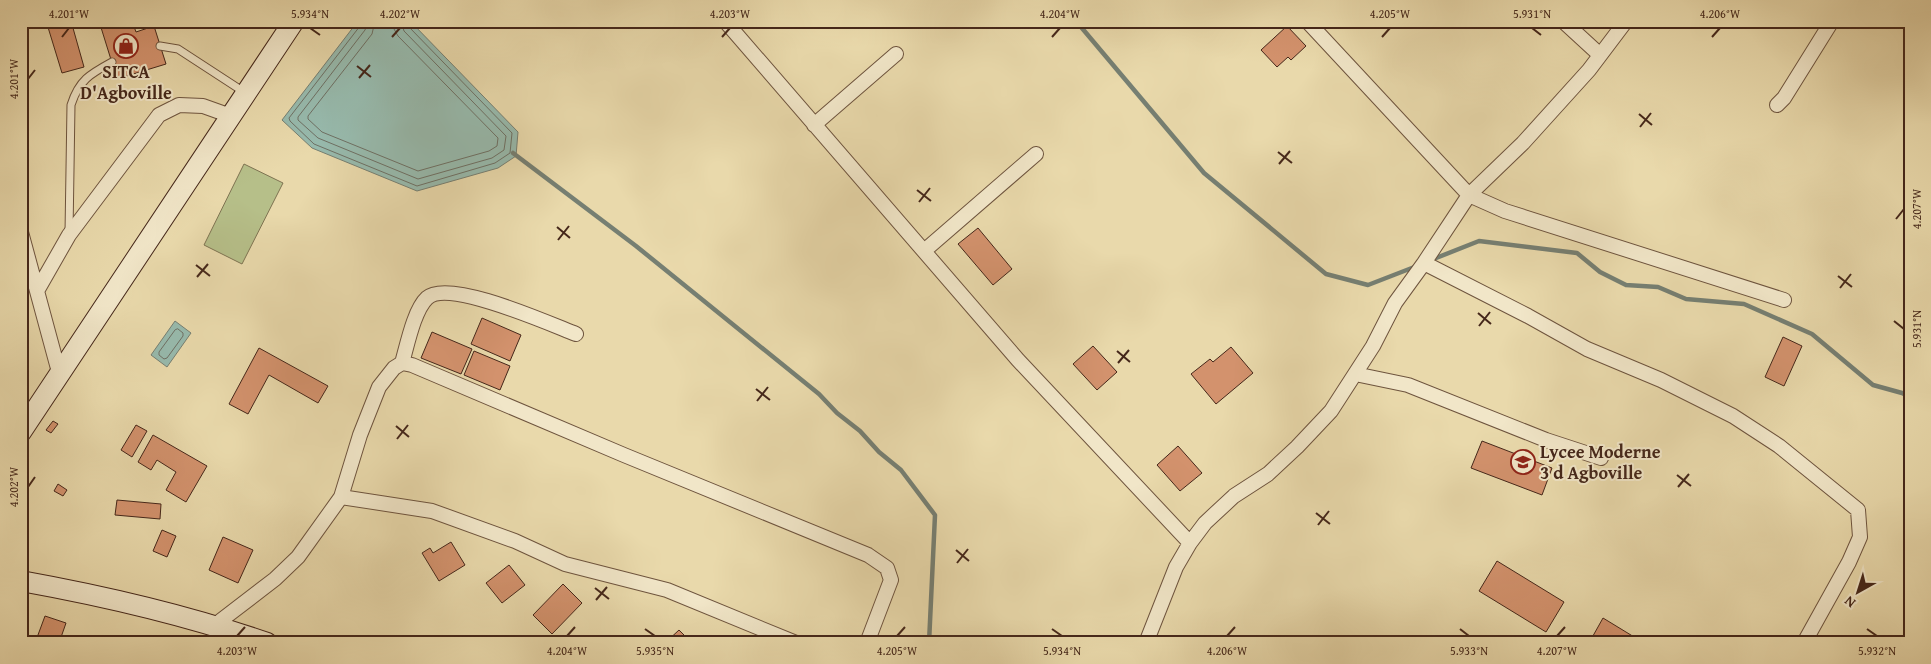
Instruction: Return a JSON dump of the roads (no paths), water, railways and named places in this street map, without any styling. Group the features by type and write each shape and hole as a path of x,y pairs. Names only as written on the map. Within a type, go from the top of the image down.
{"street":[{"path":"21,432 60,376 294,21"},
{"path":"725,21 1018,360 1190,543"},
{"path":"1307,21 1469,195 1505,211 1784,300"},
{"path":"1563,21 1600,55"},
{"path":"1146,643 1176,567 1205,522 1234,496 1268,474 1332,411 1372,346 1395,302 1424,263 1469,195 1523,143 1600,55 1626,21"},
{"path":"1777,105 1784,98 1832,21"},
{"path":"814,125 896,54"},
{"path":"37,291 69,235 159,115 179,105 203,106 231,116"},
{"path":"924,251 1036,154"},
{"path":"21,232 60,376"},
{"path":"1424,263 1528,316 1586,349 1661,380 1733,416 1779,446 1858,510 1860,537 1849,562 1804,643"},
{"path":"215,625 275,579 298,557 341,497 360,435 379,387 394,368 402,363 414,323 425,300 432,294 446,292 473,296 576,334"},
{"path":"402,363 412,365 624,455 868,555 887,568 892,580 867,643"},
{"path":"1355,374 1408,385 1546,440 1601,458"},
{"path":"341,497 432,511 515,541 565,564 667,590 796,643"},
{"path":"21,581 82,592 215,625 266,643"}],"lane":[{"path":"160,46 178,49 246,93"},
{"path":"69,235 71,105 76,90 91,74 112,62"}],"water":[{"path":"358,21 410,21 518,132 516,156 498,168 417,191 312,148 282,120"},
{"path":"175,321 191,333 167,367 151,355"}],"waterway":[{"path":"1076,21 1204,173 1326,274 1368,285 1417,266"},
{"path":"513,153 636,246 819,394 837,413 860,431 879,452 901,470 935,515 929,643"},
{"path":"1431,260 1479,241 1577,253 1600,272 1626,285 1658,287 1686,299 1744,304 1812,334 1873,385 1910,397"}],"place":[{"name":"SITCA D'Agboville","path":"126,46"},
{"name":"Lycee Moderne 3 d Agboville","path":"1523,462"}]}
